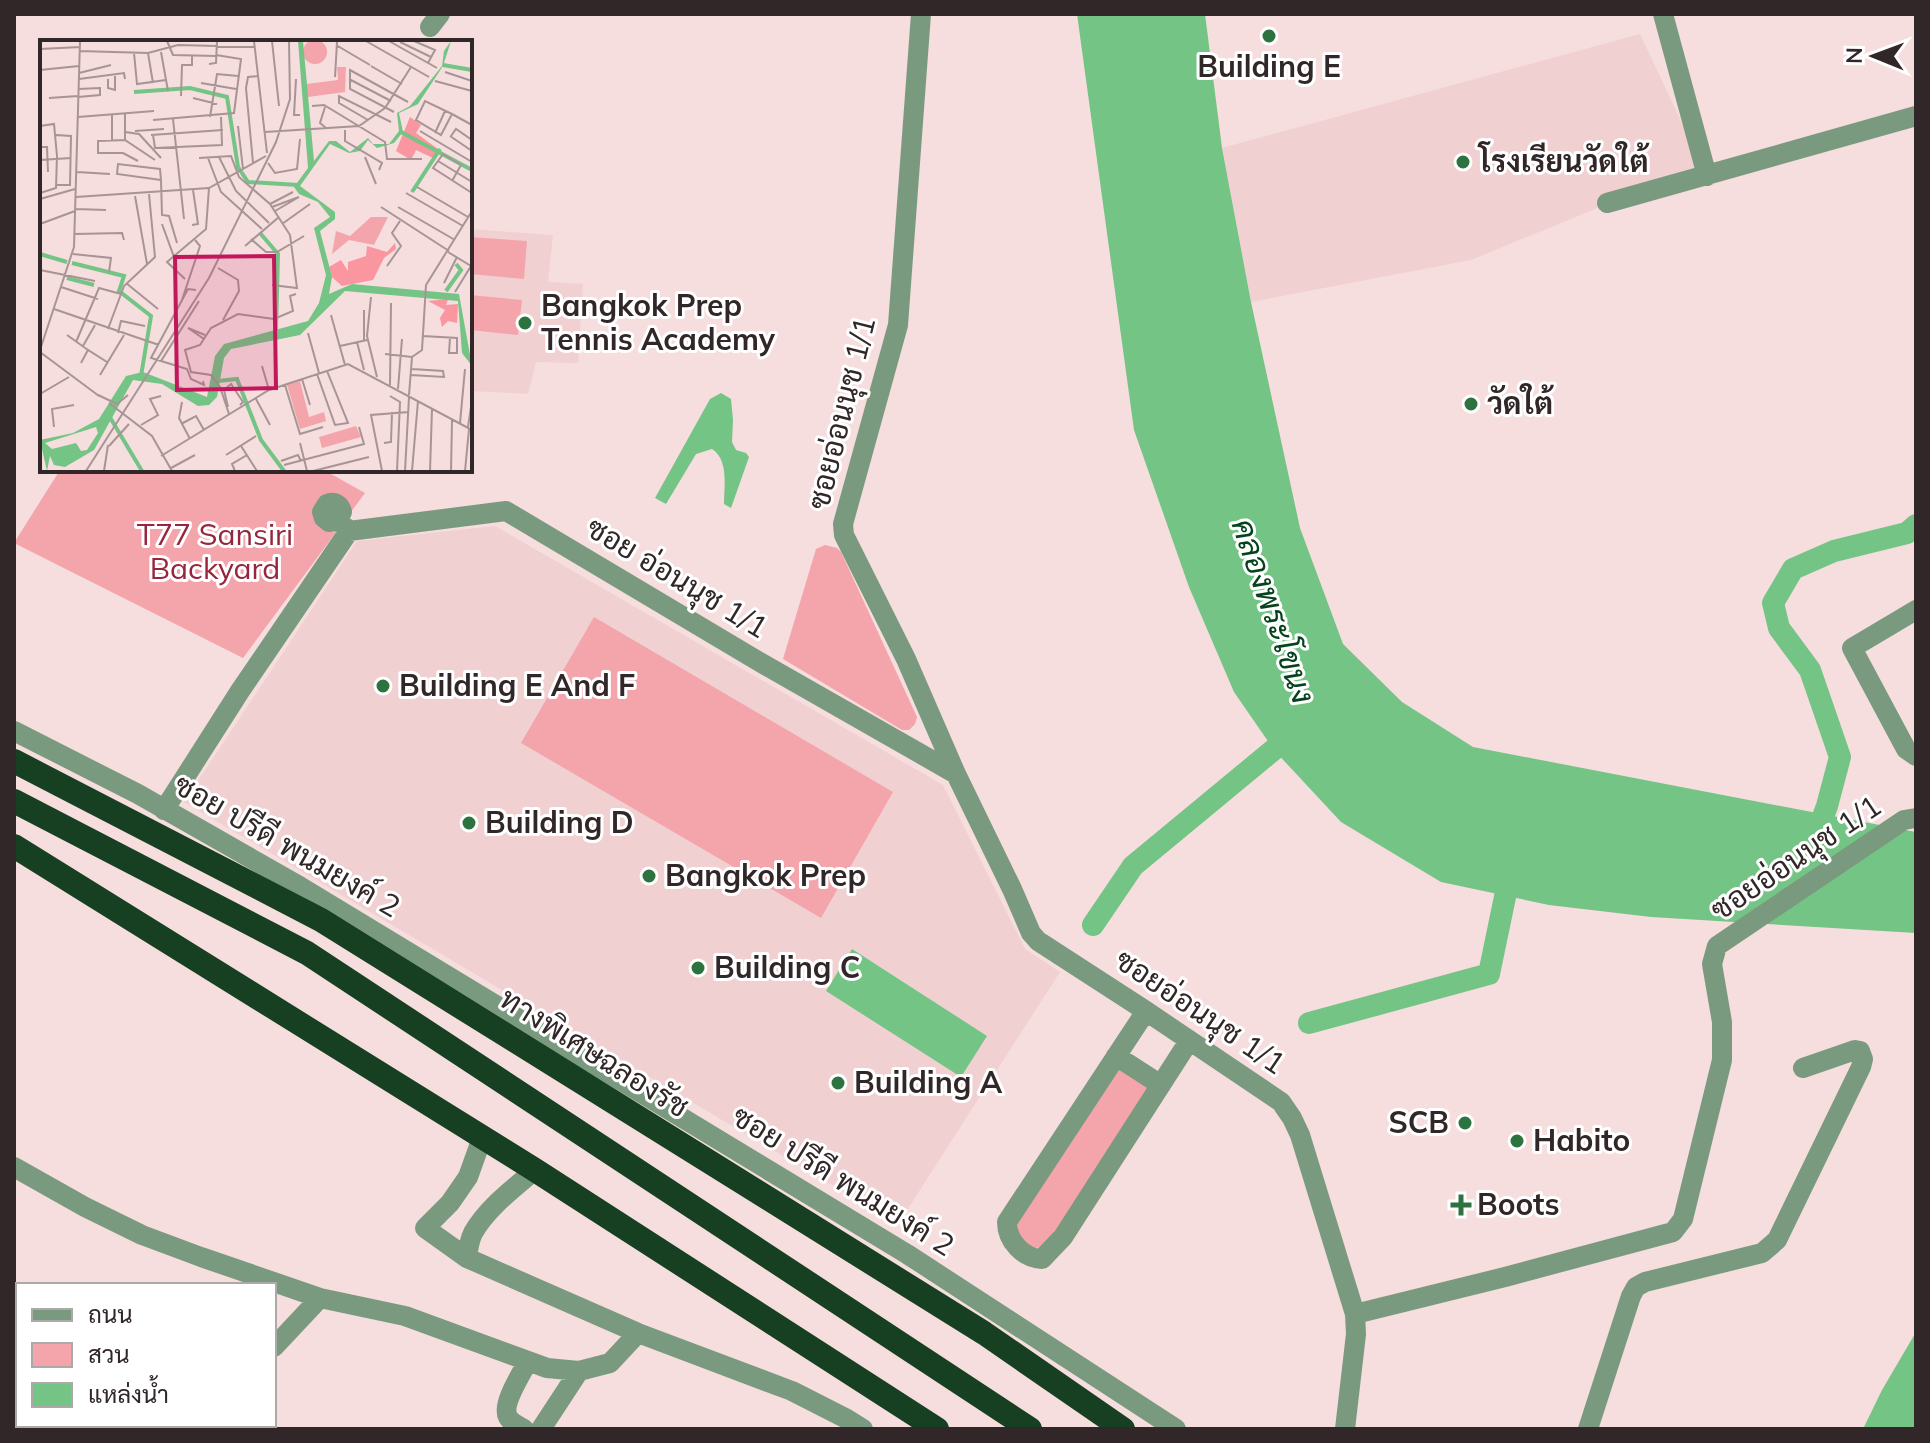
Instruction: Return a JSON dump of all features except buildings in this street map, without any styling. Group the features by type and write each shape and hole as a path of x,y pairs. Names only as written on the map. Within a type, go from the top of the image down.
{"highway":[{"name":"ทางพิเศษฉลองรัช","path":"14,761 321,920 970,1324 1123,1429"},
{"path":"14,801 307,953 1030,1429"},
{"path":"14,846 535,1170 937,1429"}],"street":[{"path":"1663,14 1707,176"},
{"name":"ซอยอ่อนนุช 1/1","path":"921,20 898,325 843,524 844,535 906,659 1031,933 1038,941 1281,1102 1292,1118 1304,1150 1355,1314 1645,1240 1678,1228 1683,1219 1722,1060 1722,1022 1712,964 1717,946 1910,819"},
{"path":"1607,203 1916,116"},
{"name":"ซอย อ่อนนุช 1/1","path":"164,810 343,526 506,511 956,774"},
{"path":"1916,610 1852,648 1906,749 1916,756"},
{"name":"ซอย ปรีดี พนมยงค์ 2","path":"14,731 301,887 907,1254 1176,1429"},
{"path":"1146,1011 1007,1222 1007,1232 1012,1242 1036,1260 1048,1255 1063,1237 1189,1041"},
{"path":"1588,1429 1636,1287 1645,1282 1762,1253 1777,1240 1861,1067 1862,1054 1855,1050 1803,1068"},
{"path":"1116,1056 1161,1085"},
{"path":"482,1138 468,1177 450,1203 425,1228 467,1258 638,1333 792,1391 863,1429"},
{"path":"14,1167 142,1235 320,1298 405,1316 547,1368 579,1371 610,1363 638,1333"},
{"path":"467,1258 471,1236 483,1219 535,1170"},
{"path":"276,1345 320,1298"},
{"path":"1345,1429 1356,1334 1355,1314"},
{"path":"524,1429 511,1421 506,1406 528,1361"},
{"path":"541,1429 579,1371"}],"shaded area":[{"name":"โรงเรียนวัดใต้","path":"1640,34 1707,176 1607,204 1471,260 1251,302 1222,148"},
{"name":"Bangkok Prep Tennis Academy","path":"472,229 553,235 548,282 583,284 578,363 536,362 528,394 472,391"},
{"name":"Bangkok Prep","path":"495,526 943,785 1025,949 1060,972 898,1224 184,802 357,541"}],"green space":[{"path":"472,237 527,241 524,279 472,274"},
{"path":"472,295 522,300 518,335 472,330"},
{"name":"T77 Sansiri Backyard","path":"59,472 328,472 365,493 243,658 14,543"},
{"path":"825,545 841,552 917,717 909,730 902,730 783,659 816,549"},
{"path":"594,617 893,792 821,918 521,743"},
{"path":"1118,1065 1154,1085 1050,1244 1037,1248 1030,1246 1019,1239 1017,1223"}],"water":[{"name":"คลองพระโขนง","path":"1077,14 1205,14 1222,148 1251,302 1300,528 1343,644 1402,702 1473,747 1916,832 1916,933 1651,917 1549,905 1441,882 1341,822 1274,750 1234,692 1189,587 1134,430"},
{"path":"721,393 731,399 732,442 736,450 749,457 731,508 724,504 723,466 712,449 696,454 666,504 655,498 710,399"},
{"path":"852,949 987,1036 961,1077 826,991"},
{"path":"1916,1332 1916,1429 1863,1429 1882,1390"}],"waterway":[{"path":"1814,841 1840,757 1810,670 1779,628 1773,603 1793,569 1834,551 1907,533 1916,525"},
{"path":"1093,925 1133,866 1295,732"},
{"path":"1309,1023 1489,974 1511,868"}],"place":[{"name":"Building E","path":"1269,36"},
{"name":"โรงเรียนวัดใต้","path":"1463,162"},
{"name":"Bangkok Prep Tennis Academy","path":"525,323"},
{"name":"วัดใต้","path":"1471,404"},
{"name":"Building E And F","path":"383,686"},
{"name":"Building D","path":"469,823"},
{"name":"Bangkok Prep","path":"649,876"},
{"name":"Building C","path":"698,968"},
{"name":"Building A","path":"838,1083"},
{"name":"SCB","path":"1465,1123"},
{"name":"Habito","path":"1517,1141"},
{"name":"Boots","path":"1461,1205"}]}
